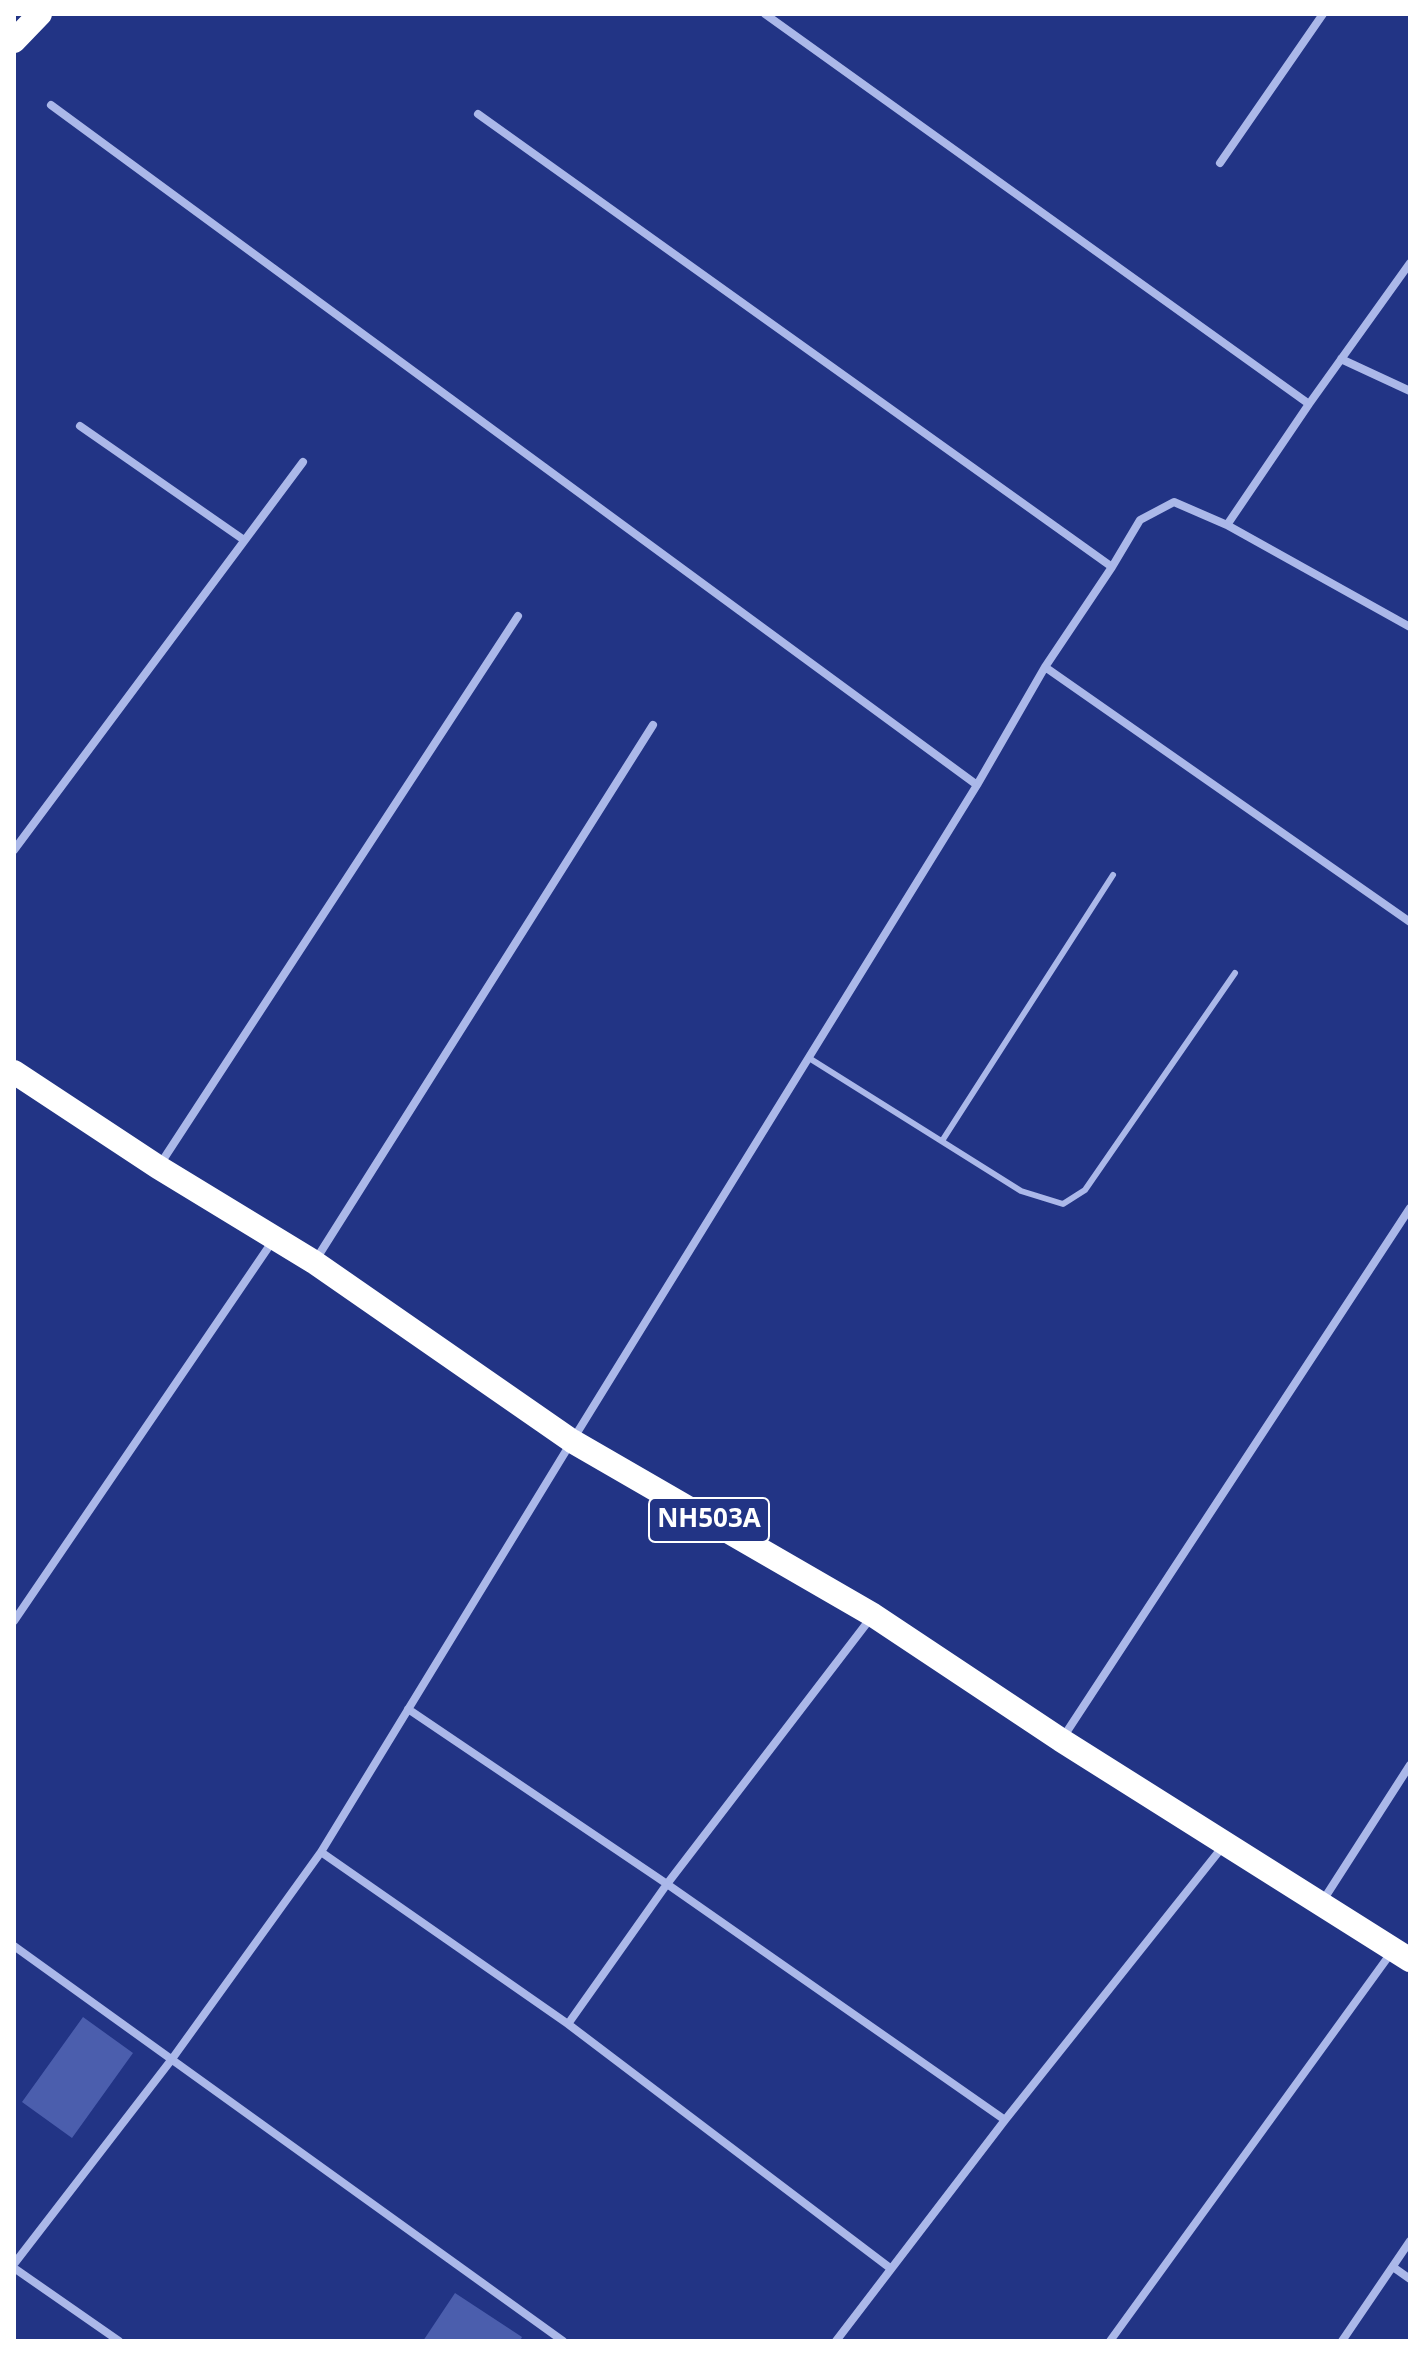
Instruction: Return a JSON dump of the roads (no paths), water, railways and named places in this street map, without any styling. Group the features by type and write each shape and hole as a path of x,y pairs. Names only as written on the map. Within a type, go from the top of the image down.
{"highway":[{"path":"14,41 40,14"},
{"name":"NH503A","path":"14,1072 158,1167 314,1262 572,1441 873,1615 1061,1740 1402,1955"}],"street":[{"path":"765,14 1309,404"},
{"path":"1220,163 1323,14"},
{"path":"51,105 977,785"},
{"path":"478,114 1112,567"},
{"path":"1227,525 1410,263"},
{"path":"1341,359 1410,391"},
{"path":"80,426 244,540"},
{"path":"14,850 303,462"},
{"path":"119,2341 14,2266 172,2059 321,1852 977,785 1045,667 1140,520 1174,502 1227,525 1410,627"},
{"path":"158,1167 518,616"},
{"path":"1045,667 1410,922"},
{"path":"314,1262 653,725"},
{"path":"1061,1740 1410,1208"},
{"path":"14,1621 275,1238"},
{"path":"568,2024 667,1884 873,1615"},
{"path":"408,1709 667,1884 1005,2120"},
{"path":"1321,1904 1410,1765"},
{"path":"836,2341 1005,2120 1225,1844"},
{"path":"321,1852 568,2024 890,2268"},
{"path":"14,1946 563,2341"},
{"path":"1110,2341 1402,1955"},
{"path":"1342,2341 1410,2241"},
{"path":"1393,2267 1410,2279"}],"lane":[{"path":"942,1141 1113,875"},
{"path":"809,1058 1021,1191 1063,1204 1085,1190 1235,973"}]}
